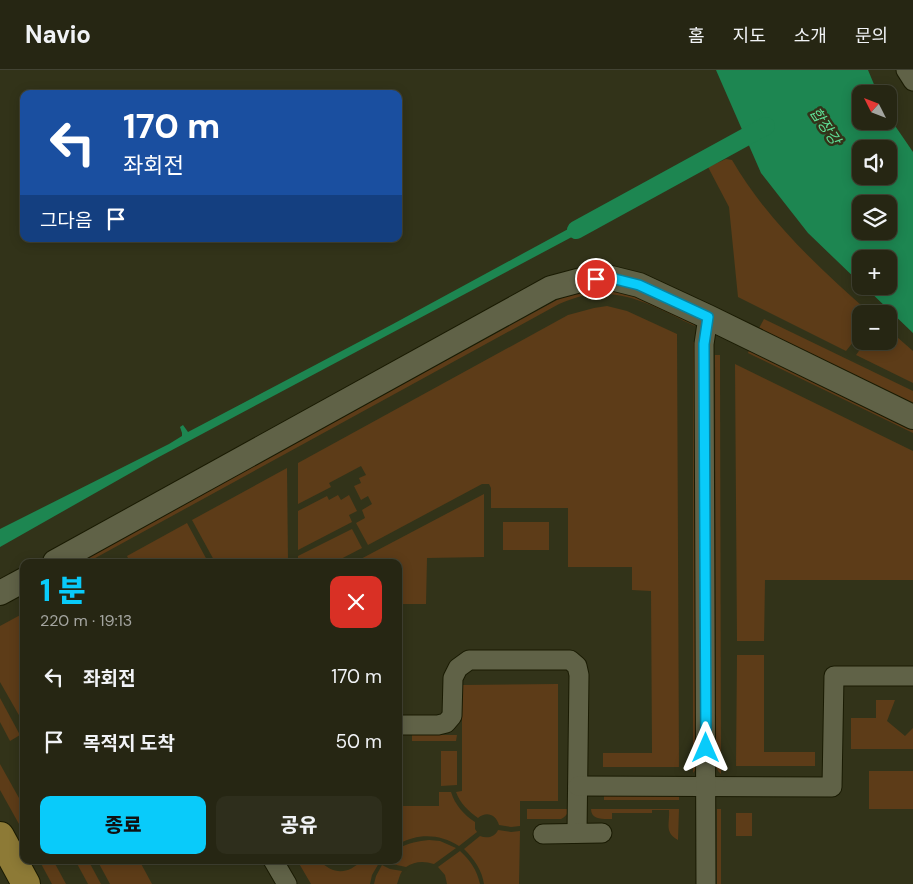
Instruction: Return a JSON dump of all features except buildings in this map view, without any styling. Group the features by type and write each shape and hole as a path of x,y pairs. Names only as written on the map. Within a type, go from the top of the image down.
{"main road":[{"path":"0,836 26,884"}],"street":[{"path":"906,70 913,81"},
{"path":"60,559 551,288 581,280 611,278 639,285 913,417"},
{"path":"706,884 704,344 708,317"},
{"path":"0,593 20,582"},
{"path":"402,725 438,725 446,723 452,716 453,678 458,668 469,660 570,660 577,666 579,675 577,833"},
{"path":"578,786 832,787 834,676 913,676"},
{"path":"543,834 602,832"},
{"path":"275,864 287,884"}],"shaded area":[{"path":"726,159 732,160 746,182 777,222 813,260 861,305 852,305 852,343 846,351 738,297 729,207 708,167"},
{"path":"596,290 624,291 693,322 695,326 644,302 618,295 589,295 566,301 93,559 84,559 557,300"},
{"path":"607,306 627,311 677,334 679,767 603,767 603,753 652,753 651,591 632,590 632,567 568,567 568,508 491,508 491,488 489,484 482,484 368,545 356,523 365,518 362,510 372,504 368,496 361,500 354,486 361,483 359,478 366,475 361,466 329,483 331,487 298,504 298,463 568,315"},
{"path":"764,319 913,391 913,406 758,330"},
{"path":"897,337 913,351 913,383 856,355 860,350 897,350"},
{"path":"693,342 697,344 697,768 693,773"},
{"path":"750,348 913,428 913,433 748,353"},
{"path":"715,355 720,355 721,774 716,766"},
{"path":"735,364 913,451 913,580 765,580 764,641 737,641"},
{"path":"287,468 288,559 213,559 192,520"},
{"path":"484,494 484,557 427,558 426,604 402,604 402,559 361,559"},
{"path":"338,495 341,500 349,495 357,511 349,515 352,522 298,550 298,511 327,496 329,500"},
{"path":"503,522 549,522 549,550 503,550"},
{"path":"187,523 206,559 128,559 127,556"},
{"path":"352,529 362,548 341,559 298,559 298,556"},
{"path":"20,615 20,717 0,682 0,626"},
{"path":"737,655 764,655 764,752 815,752 815,766 736,766"},
{"path":"558,684 558,801 520,801 520,826 499,825 496,818 487,814 478,818 465,806 456,792 462,791 462,685"},
{"path":"0,698 20,735 10,741 0,722"},
{"path":"876,700 895,700 887,721 905,736 913,728 913,749 851,749 851,718 876,718"},
{"path":"412,735 457,735 456,741 412,741"},
{"path":"441,751 457,751 457,785 441,786"},
{"path":"0,764 20,800 20,826 0,790"},
{"path":"869,771 913,771 913,809 869,809"},
{"path":"439,792 451,792 460,809 475,822 477,832 459,846 444,839 429,836 402,842 402,806 439,806"},
{"path":"604,795 679,795 679,800 604,800"},
{"path":"527,809 568,809 568,812 561,819 527,819"},
{"path":"591,809 679,809 678,840 669,831 669,810 652,810 652,813 612,813 612,819 605,819 595,817"},
{"path":"717,809 721,809 721,884 717,884"},
{"path":"736,813 752,813 752,836 736,836"},
{"path":"498,830 520,831 519,884 484,884 477,865 464,849 480,836 491,837"},
{"path":"440,841 456,848 434,864 420,862 406,867 392,864 402,864 402,847 414,842"},
{"path":"460,851 473,866 480,884 447,884 445,875 438,867"},
{"path":"41,864 55,864 66,884 52,884"},
{"path":"77,864 90,864 101,884 88,884"},
{"path":"99,864 141,864 152,884 110,884"},
{"path":"299,864 323,864 335,871 346,871 358,864 378,864 372,875 370,884 311,884"},
{"path":"382,865 390,869 402,871 397,884 374,884"}],"water":[{"name":"합장강","path":"716,70 868,70 874,85 852,85 852,130 898,130 913,152 913,333 897,318 897,305 884,305 873,295 897,295 897,250 852,250 852,275 808,233 761,173"},
{"path":"594,215 600,222 157,458 0,547 0,529 169,444 182,436 180,427 183,425 188,432"}],"waterway":[{"path":"576,230 766,126"}],"route":[{"path":"596,279 611,278 639,285 708,317 704,336 706,748"}]}
